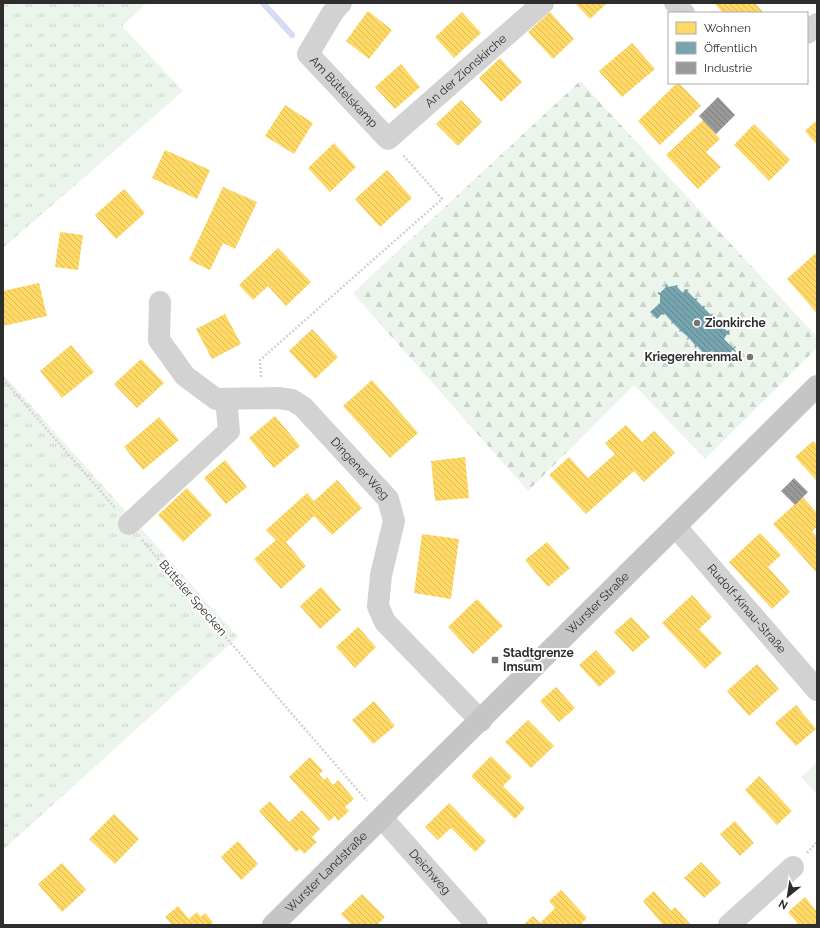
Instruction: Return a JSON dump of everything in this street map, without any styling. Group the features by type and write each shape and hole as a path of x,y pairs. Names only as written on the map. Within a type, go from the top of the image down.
{"main road":[{"name":"Wurster Straße","path":"381,819 817,386"},
{"name":"Wurster Landstraße","path":"273,925 381,819"}],"street":[{"name":"Am Büttelskamp","path":"341,3 308,54 388,139"},
{"name":"An der Zionskirche","path":"388,139 542,3"},
{"path":"675,3 683,12"},
{"path":"808,32 817,24"},
{"name":"Dingener Weg","path":"160,302 159,340 185,376 216,399 278,398 292,400 303,407 388,499 394,521 381,575 378,606 385,622 481,721"},
{"path":"129,524 229,431 226,398"},
{"name":"Rudolf-Kinau-Straße","path":"676,527 817,690"},
{"name":"Deichweg","path":"381,819 477,925"},
{"path":"729,925 793,867"}],"path":[{"path":"262,398 260,360 442,199 388,139"},
{"name":"Bütteler Specken","path":"3,379 381,819"}],"green space":[{"path":"3,3 147,3 122,26 183,91 3,248"},
{"path":"580,81 817,337 817,348 705,459 634,385 528,491 353,293"},
{"path":"3,374 238,637 3,850"},
{"path":"817,762 817,795 801,777"}],"building: Wohnen":[{"path":"575,3 607,3 590,19"},
{"path":"714,3 755,3 763,12 722,12"},
{"path":"368,11 392,30 369,59 346,41"},
{"path":"462,12 481,33 454,58 435,37"},
{"path":"550,12 574,39 553,59 528,32"},
{"path":"632,43 655,69 622,97 599,71"},
{"path":"500,58 522,82 501,102 479,78"},
{"path":"401,64 420,87 395,109 375,87"},
{"path":"676,84 680,84 701,106 660,145 638,121"},
{"path":"461,100 482,122 458,146 436,124"},
{"path":"285,105 313,123 294,154 265,136"},
{"path":"703,120 720,139 706,152 721,167 698,189 666,155"},
{"path":"816,121 817,123 817,145 805,131"},
{"path":"754,124 790,160 769,181 734,145"},
{"path":"334,143 356,167 330,192 308,168"},
{"path":"165,150 210,170 197,199 152,178"},
{"path":"387,170 412,198 380,227 355,199"},
{"path":"223,187 257,202 235,249 223,243 210,270 189,260"},
{"path":"124,189 145,213 116,239 95,215"},
{"path":"60,232 83,235 78,270 55,267"},
{"path":"278,248 311,282 286,306 268,286 253,300 239,285"},
{"path":"817,252 817,311 816,312 787,279"},
{"path":"39,283 47,316 3,326 3,291"},
{"path":"225,314 241,344 212,359 196,329"},
{"path":"312,329 338,357 315,379 289,351"},
{"path":"71,345 94,372 62,398 40,371"},
{"path":"141,359 164,383 137,408 114,384"},
{"path":"372,380 418,433 390,458 343,406"},
{"path":"275,416 300,446 274,468 249,438"},
{"path":"159,417 179,440 143,470 124,447"},
{"path":"626,425 642,442 654,431 675,453 644,482 634,471 586,514 549,475 569,457 588,478 615,454 605,443"},
{"path":"813,441 817,445 817,481 795,457"},
{"path":"465,457 469,498 435,501 431,461"},
{"path":"225,460 247,487 226,504 204,478"},
{"path":"337,480 362,508 332,535 314,516 286,542 306,566 281,589 254,559 276,540 266,530 307,493 314,501"},
{"path":"187,488 212,515 183,542 158,515"},
{"path":"803,497 817,513 817,527 812,531 817,537 817,573 773,524"},
{"path":"760,533 781,555 768,567 790,592 772,609 729,562"},
{"path":"422,534 459,539 451,599 414,593"},
{"path":"547,542 570,568 548,587 525,560"},
{"path":"321,587 341,610 320,629 300,606"},
{"path":"692,595 712,617 699,629 722,653 705,669 662,623"},
{"path":"477,599 503,626 473,654 448,627"},
{"path":"631,617 650,637 633,652 614,632"},
{"path":"358,627 376,647 355,668 336,647"},
{"path":"596,650 616,672 599,687 579,665"},
{"path":"757,664 779,689 749,716 727,691"},
{"path":"556,687 575,708 559,722 540,701"},
{"path":"374,701 395,726 373,744 352,720"},
{"path":"796,705 816,729 796,746 775,723"},
{"path":"528,720 554,746 531,768 505,742"},
{"path":"491,756 512,777 503,786 525,808 515,819 471,776"},
{"path":"310,757 323,771 319,774 324,780 327,777 333,785 338,780 354,799 345,807 349,811 338,821 335,816 329,821 289,777"},
{"path":"759,776 792,811 777,825 745,790"},
{"path":"270,801 289,822 302,810 320,829 312,837 317,842 304,854 300,849 296,852 259,811"},
{"path":"449,803 486,841 475,852 451,828 438,840 425,827"},
{"path":"114,814 139,839 115,864 89,839"},
{"path":"735,821 754,843 740,856 720,834"},
{"path":"238,841 258,864 241,880 221,857"},
{"path":"701,862 721,883 704,898 684,878"},
{"path":"62,863 86,890 62,912 38,884"},
{"path":"561,890 587,918 580,925 523,925 533,916 540,923 555,908 549,901"},
{"path":"654,891 671,911 675,907 691,925 663,925 643,901"},
{"path":"362,894 385,917 377,925 352,925 341,914"},
{"path":"805,897 817,912 817,925 799,925 788,912"},
{"path":"178,906 189,919 197,912 201,917 205,913 213,922 210,925 172,925 165,917"}],"building: Öffentlich":[{"name":"Zionkirche","path":"667,284 668,287 678,285 677,287 683,293 685,289 689,290 687,291 695,299 698,299 696,300 703,307 704,305 704,308 711,315 712,313 712,316 718,322 721,322 720,324 727,331 730,331 730,334 727,334 724,339 733,348 735,346 736,347 734,349 736,351 735,352 733,350 723,360 725,362 724,363 722,361 721,363 719,362 721,360 712,351 707,354 707,357 706,355 704,357 704,354 697,346 696,348 689,338 688,340 687,339 688,337 681,331 680,332 680,330 673,323 671,323 672,322 665,314 662,314 657,319 650,312 660,303 660,295 658,292 660,293"}],"building: Industrie":[{"path":"718,97 735,115 716,134 699,116"},
{"path":"794,478 808,492 795,505 781,491"}],"waterway":[{"path":"263,3 292,35"}],"place":[{"name":"Zionkirche","path":"697,323"},
{"name":"Kriegerehrenmal","path":"750,357"},
{"name":"Stadtgrenze Imsum","path":"495,660"}]}
